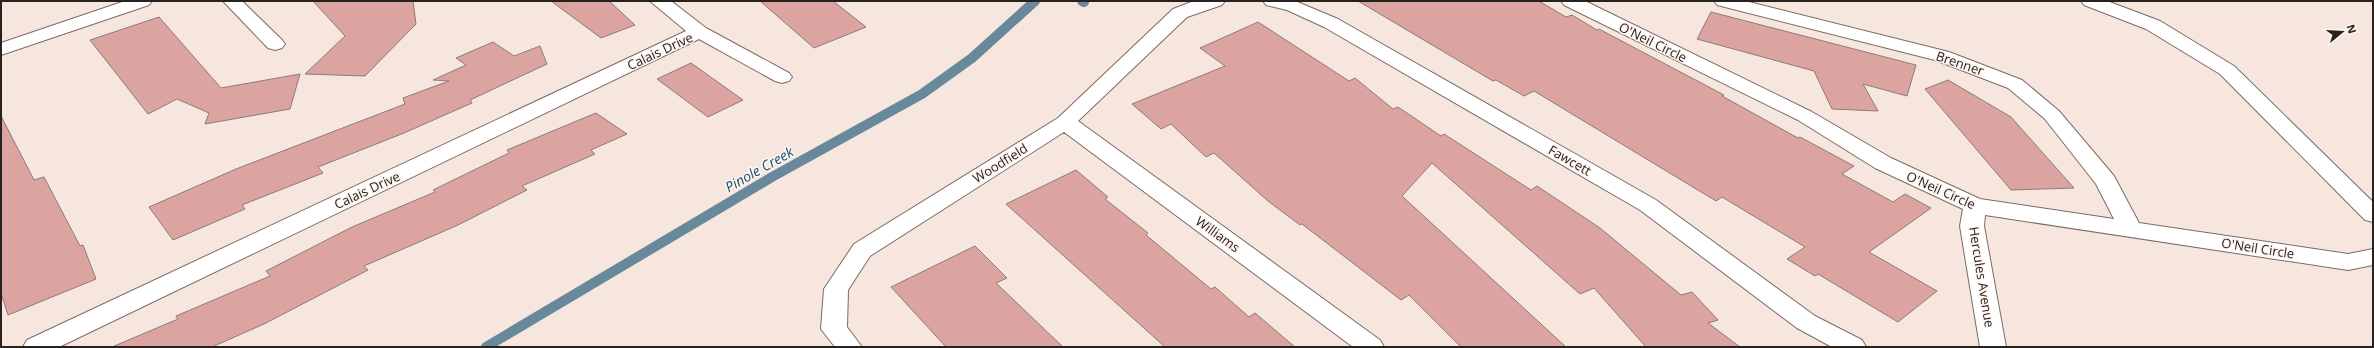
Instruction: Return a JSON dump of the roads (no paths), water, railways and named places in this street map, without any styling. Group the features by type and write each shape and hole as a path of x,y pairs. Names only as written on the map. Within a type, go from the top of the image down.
{"street":[{"path":"1,49 143,1"},
{"path":"232,1 275,44"},
{"path":"659,1 698,32 782,77"},
{"name":"Woodfield","path":"849,347 834,329 836,289 862,250 1066,122 1180,13 1205,3 1216,1"},
{"name":"Fawcett","path":"1272,1 1293,6 1331,24 1648,205 1806,322 1853,347"},
{"name":"O'Neil Circle","path":"1570,1 1805,116 1883,163 1975,206 2348,262 2373,257"},
{"name":"Brenner","path":"1722,1 1942,56 2015,84 2052,115 2106,181 2131,229"},
{"path":"2090,1 2153,25 2227,70 2373,215"},
{"name":"Calais Drive","path":"36,347 698,32"},
{"name":"Williams","path":"1066,122 1372,347"},
{"name":"Hercules Avenue","path":"1975,206 1972,226 1993,347"}],"waterway":[{"name":"Pinole Creek","path":"486,347 772,177 922,94 972,58 1035,1"}]}
